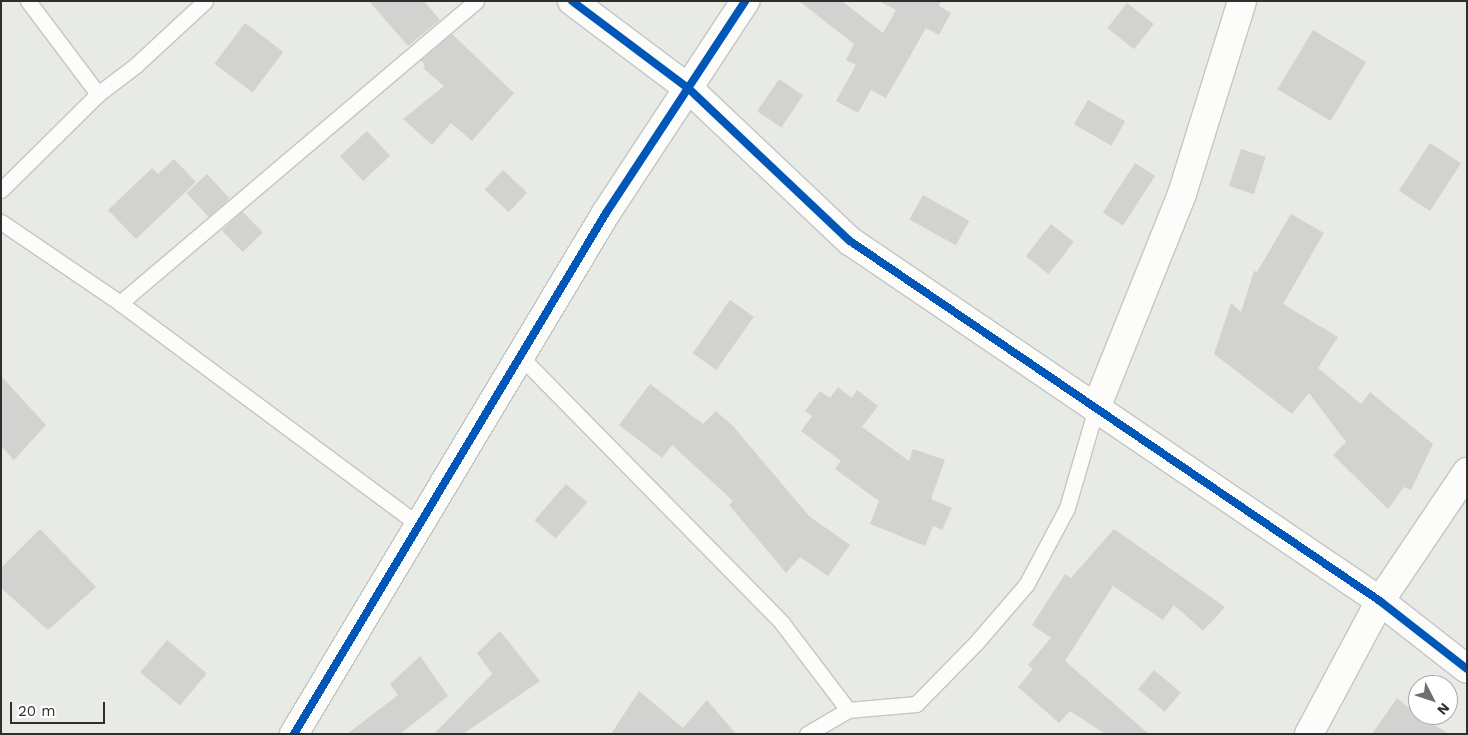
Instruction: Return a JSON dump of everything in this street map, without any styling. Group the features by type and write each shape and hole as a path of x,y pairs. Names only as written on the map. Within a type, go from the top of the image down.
{"street":[{"path":"572,1 688,88 850,241 1380,601 1467,669"},
{"path":"294,734 522,358 606,213 745,1"},
{"path":"1096,408 1182,194 1242,1"},
{"path":"1309,734 1380,601 1467,472"}],"lane":[{"path":"28,1 98,94"},
{"path":"1,190 98,94 136,65 205,1"},
{"path":"120,303 476,1"},
{"path":"1,222 120,303 420,525"},
{"path":"522,358 782,622 848,710"},
{"path":"807,734 848,710 916,704 975,644 1026,585 1067,508 1096,408"}],"building":[{"path":"369,1 424,1 440,20 408,46"},
{"path":"799,1 842,1 883,33 896,10 879,1 941,1 939,6 951,13 939,35 926,28 886,98 871,90 858,113 836,101 856,65 846,60 854,44"},
{"path":"1127,3 1154,24 1134,49 1107,28"},
{"path":"245,23 283,52 253,93 214,64"},
{"path":"1313,30 1366,62 1331,121 1277,89"},
{"path":"452,34 514,93 472,141 451,123 432,145 403,119 444,86 423,68 425,66 421,60"},
{"path":"779,79 803,95 781,128 757,111"},
{"path":"1088,100 1125,122 1111,146 1074,124"},
{"path":"367,131 390,156 363,181 340,156"},
{"path":"1430,143 1461,163 1430,211 1399,191"},
{"path":"1241,149 1266,157 1254,194 1229,186"},
{"path":"174,159 196,182 136,239 108,210 152,168 158,174"},
{"path":"1135,163 1155,176 1123,226 1103,212"},
{"path":"503,170 527,193 509,212 485,190"},
{"path":"207,174 230,198 209,217 187,193"},
{"path":"923,195 969,221 956,245 909,219"},
{"path":"242,211 263,233 243,252 222,230"},
{"path":"1291,214 1324,233 1283,304 1338,337 1318,368 1361,404 1370,392 1433,444 1411,490 1404,487 1388,509 1333,455 1346,442 1309,393 1292,414 1214,354 1231,303 1241,312 1254,271 1257,272"},
{"path":"1051,224 1074,242 1049,274 1026,256"},
{"path":"730,300 754,317 716,370 693,353"},
{"path":"1,376 46,425 14,460 1,446"},
{"path":"650,384 703,424 716,411 733,426 809,516 850,545 828,576 800,557 786,573 729,505 733,501 672,445 662,458 619,425"},
{"path":"838,387 852,398 857,390 878,406 862,427 909,461 913,449 945,460 931,499 952,508 942,530 933,526 925,546 870,524 879,501 835,469 841,461 801,431 812,416 805,411 820,391 830,398"},
{"path":"566,484 587,502 556,539 535,520"},
{"path":"40,529 96,587 48,630 1,588 1,568"},
{"path":"1114,529 1225,607 1203,631 1174,605 1163,620 1113,586 1065,661 1149,734 1105,734 1070,711 1059,723 1018,687 1033,669 1028,665 1051,638 1032,625 1065,574 1071,578"},
{"path":"500,631 540,681 463,734 434,734 492,674 477,653"},
{"path":"167,640 207,673 180,706 140,672"},
{"path":"420,656 448,696 400,734 347,734 398,695 390,684"},
{"path":"1154,670 1181,692 1165,712 1138,689"},
{"path":"639,691 683,728 707,700 736,734 611,734"},
{"path":"1397,698 1408,707 1408,725 1434,725 1449,734 1372,734"}],"cycle path":[{"path":"572,1 688,88 850,241 1380,601 1467,669"},
{"path":"294,734 606,213 745,1"}]}
